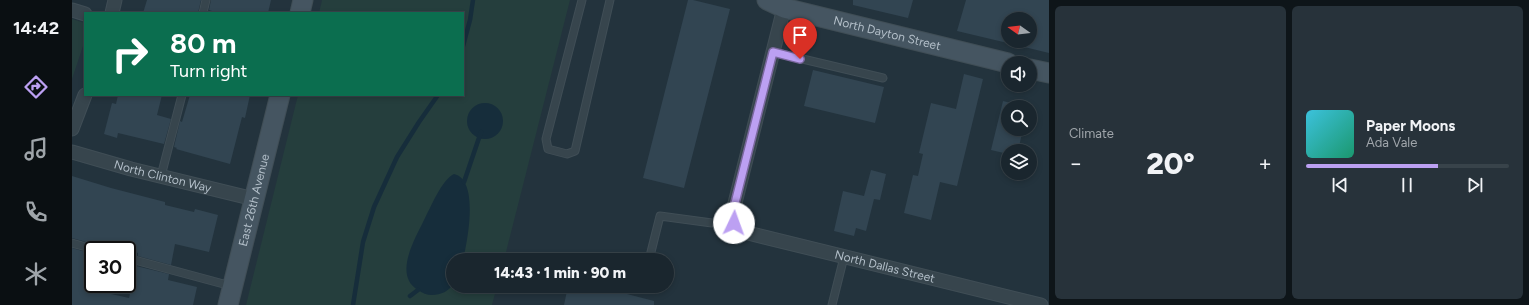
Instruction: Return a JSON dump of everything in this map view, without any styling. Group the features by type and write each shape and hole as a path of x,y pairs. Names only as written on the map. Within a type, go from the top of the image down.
{"street":[{"path":"112,12 115,0"},
{"path":"300,12 303,0"},
{"path":"734,223 732,214 773,52 779,3"},
{"name":"North Dayton Street","path":"779,3 1001,61"},
{"path":"72,10 84,14"},
{"path":"1037,70 1049,73"},
{"path":"72,129 85,96"},
{"name":"East 26th Avenue","path":"228,305 280,96"},
{"name":"North Clinton Way","path":"72,152 130,169 254,199"},
{"name":"North Dallas Street","path":"734,223 737,228 744,232 1011,302 1041,305"}],"lane":[{"path":"203,12 206,0"},
{"path":"582,0 546,139 548,149 567,154 575,151 610,0"},
{"path":"773,52 883,78"},
{"path":"161,176 182,96"},
{"path":"651,253 660,216 712,223 734,223"},
{"path":"72,243 84,246"},
{"path":"832,305 844,257"},
{"path":"136,260 232,286"}],"green space":[{"path":"322,0 570,0 506,253 446,253 446,293 495,293 492,305 246,305 298,96 464,96 464,12 319,12"},
{"path":"72,19 84,23 84,43 72,79"}],"water":[{"path":"489,103 498,108 502,114 502,128 498,134 489,139 481,139 472,134 468,128 467,117 472,108 478,104"},
{"path":"454,174 462,179 467,188 470,213 465,252 446,253 446,291 435,295 428,295 420,291 411,283 407,275 408,256 437,195 450,177"}],"building":[{"path":"147,0 201,0 198,12 143,12"},
{"path":"211,0 271,0 268,12 215,12 209,10"},
{"path":"688,0 730,9 684,188 643,178"},
{"path":"853,0 913,0 908,18 853,5"},
{"path":"966,0 1049,0 1049,53 1028,48 1037,48 1037,12 1001,12 1001,42 957,31"},
{"path":"813,70 884,87 875,123 804,106"},
{"path":"964,74 983,79 957,186 940,182 931,220 904,213 913,175 918,176 923,154 919,153 931,103 956,109"},
{"path":"118,96 162,96 157,115 171,119 164,144 118,133 117,138 104,134 112,103 116,104"},
{"path":"190,96 250,96 245,118 242,117 230,164 176,149 177,148 174,147 180,121 182,122"},
{"path":"1001,109 1001,136 1021,136 1020,144 1001,144 1001,152 991,150"},
{"path":"871,170 886,174 880,200 874,199 866,231 856,228 854,236 834,231 843,191 864,196"},
{"path":"72,176 165,202 165,205 194,212 195,209 218,215 209,252 175,244 171,265 138,256 138,253 136,252 136,241 84,241 72,238"},
{"path":"72,248 84,251 84,293 106,293 129,298 130,293 136,293 136,266 169,274 168,280 197,287 193,305 72,305"},
{"path":"567,293 623,293 654,301 654,305 564,305"}],"waterway":[{"path":"464,42 470,20 473,0"},
{"path":"353,305 363,242 374,207 397,157 437,96"},
{"path":"464,182 481,132"},
{"path":"410,296 418,290"}],"route":[{"path":"734,223 732,214 773,52 800,59"}]}
